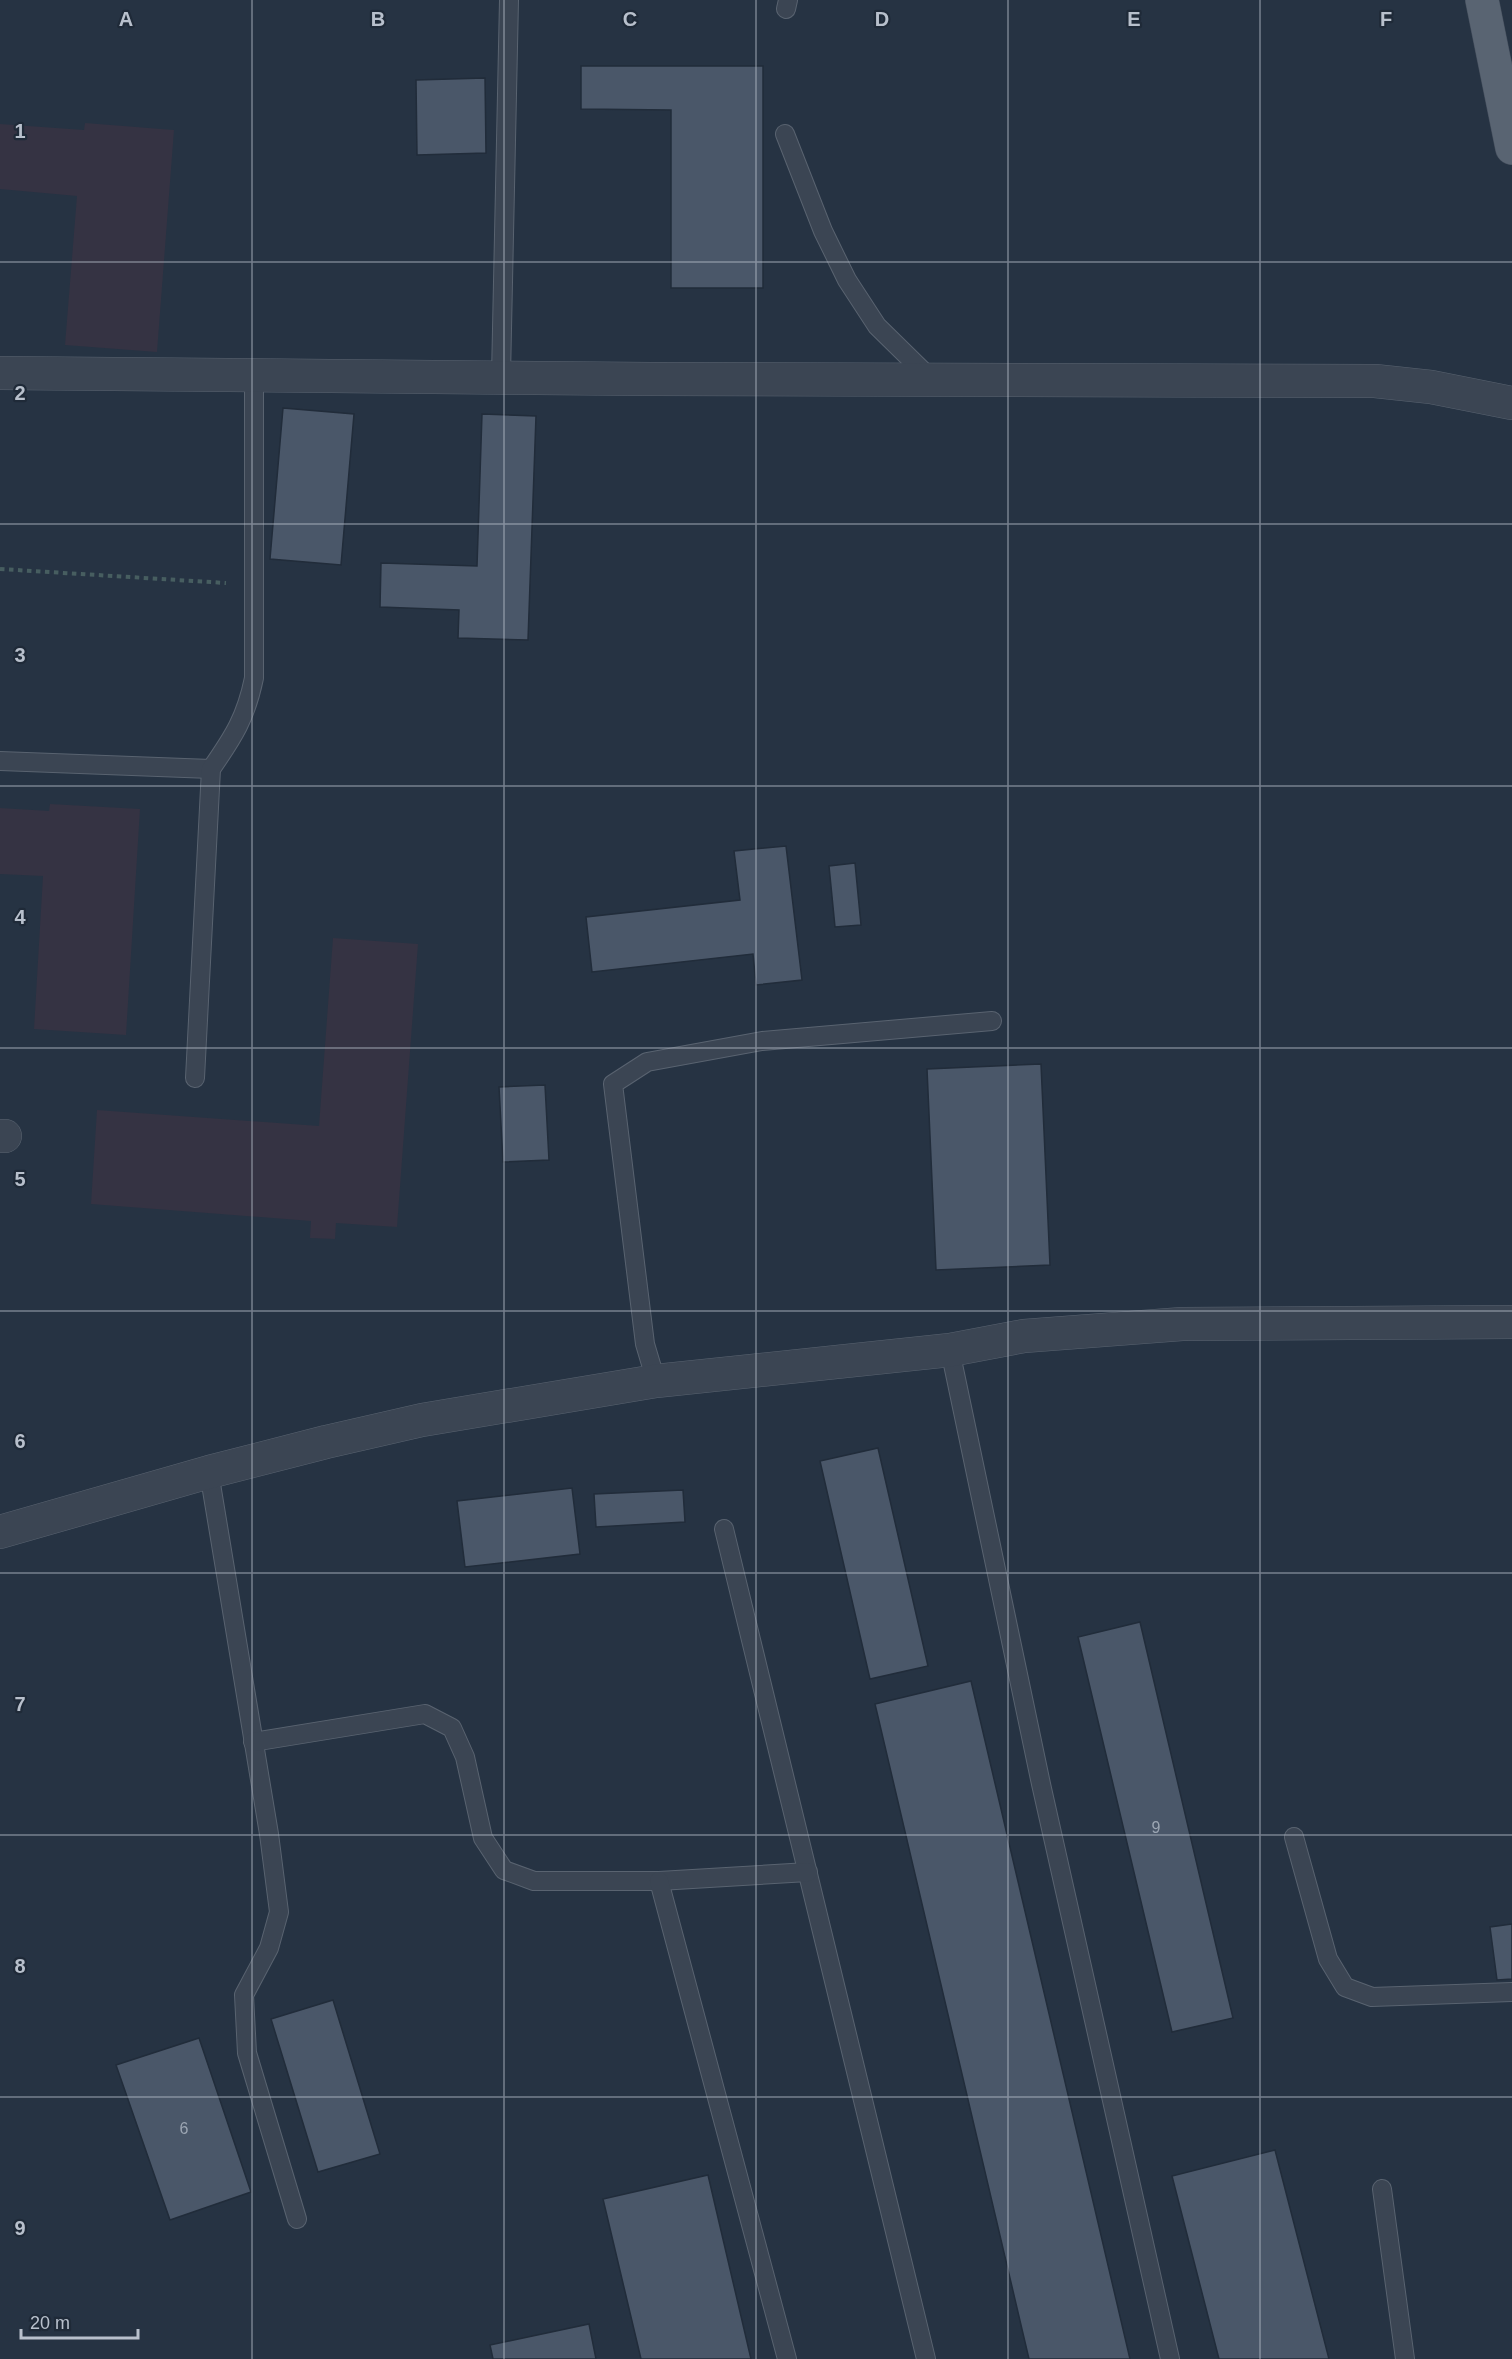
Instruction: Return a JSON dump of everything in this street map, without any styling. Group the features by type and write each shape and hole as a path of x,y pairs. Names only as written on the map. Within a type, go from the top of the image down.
{"main road":[{"path":"1482,0 1512,148"}],"street":[{"path":"0,373 651,379 1375,381 1431,387 1512,402"},
{"path":"0,1532 209,1472 422,1420 656,1381 950,1350 1024,1336 1182,1324 1512,1322"}],"lane":[{"path":"501,376 508,0"},
{"path":"785,134 823,231 847,280 877,326 930,378"},
{"path":"195,1078 211,769 232,739 248,706 254,678 254,375"},
{"path":"0,761 211,769"},
{"path":"656,1381 645,1344 613,1084 647,1062 762,1041 992,1021"},
{"path":"950,1350 1041,1784 1170,2359"},
{"path":"209,1472 269,1834 279,1912 268,1948 244,1995 247,2053 297,2219"},
{"path":"724,1529 926,2359"},
{"path":"253,1742 425,1714 452,1728 465,1757 483,1838 504,1870 534,1881 659,1881 808,1872"},
{"path":"1294,1837 1328,1959 1345,1987 1372,1996 1512,1992"},
{"path":"659,1881 787,2359"},
{"path":"1382,2189 1405,2359"}],"path":[{"path":"0,569 254,585"}],"shaded area":[{"path":"85,123 174,130 157,352 65,345 77,196 0,189 0,124 84,130"},
{"path":"50,804 140,809 126,1035 34,1029 43,876 0,874 0,808 49,811"},
{"path":"333,938 418,944 397,1227 336,1223 335,1239 310,1238 311,1221 91,1204 97,1110 319,1126"}],"building":[{"path":"581,66 763,66 763,288 671,288 671,110 581,109"},
{"path":"485,78 486,153 417,155 416,80"},
{"path":"283,408 354,414 341,565 270,559"},
{"path":"482,414 536,416 528,640 458,638 459,610 380,607 381,563 477,566"},
{"path":"786,846 802,980 756,985 753,954 592,972 586,917 740,900 734,851"},
{"path":"855,863 861,925 835,927 829,866"},
{"path":"1041,1064 1050,1265 936,1270 927,1069"},
{"path":"545,1085 549,1160 503,1162 499,1087"},
{"path":"878,1448 928,1666 870,1679 820,1461"},
{"path":"572,1488 580,1554 465,1567 457,1501"},
{"path":"683,1490 685,1522 596,1527 594,1494"},
{"path":"1140,1622 1233,2018 1172,2032 1078,1637"},
{"path":"971,1681 1130,2359 1029,2359 875,1704"},
{"path":"1512,1924 1512,1979 1497,1980 1490,1927"},
{"path":"333,2000 380,2154 318,2172 271,2019"},
{"path":"199,2038 251,2192 170,2220 116,2065"},
{"path":"1275,2150 1329,2359 1219,2359 1172,2176"},
{"path":"708,2175 751,2359 641,2359 603,2199"},
{"path":"589,2324 596,2359 493,2359 490,2345"}]}
